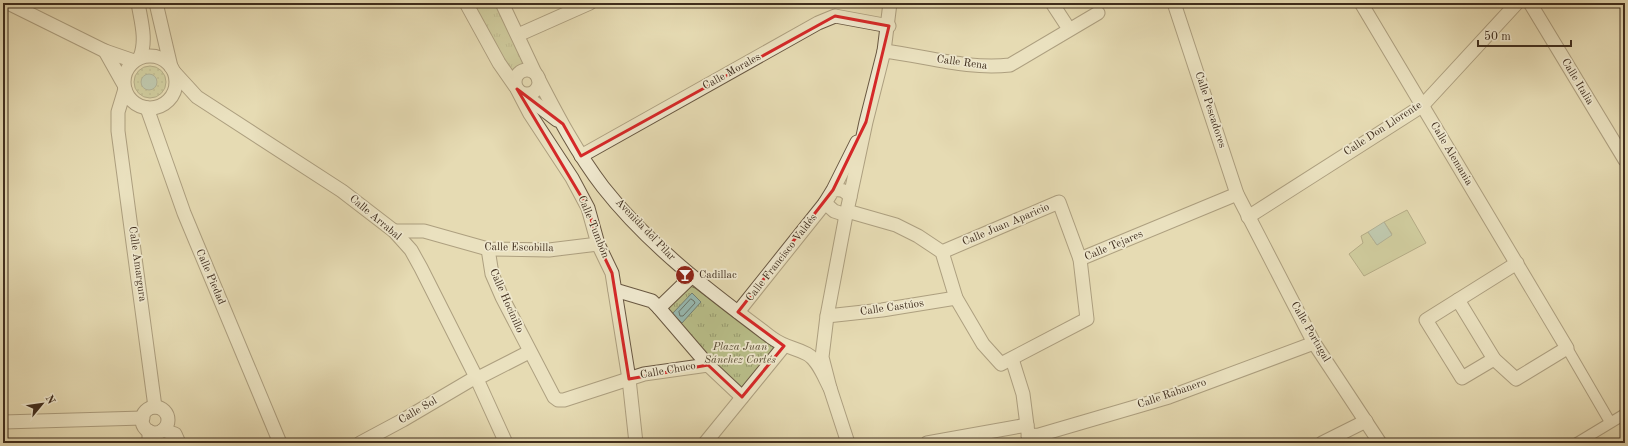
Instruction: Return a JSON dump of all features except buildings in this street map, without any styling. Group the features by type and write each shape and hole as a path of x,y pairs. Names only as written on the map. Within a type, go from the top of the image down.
{"street":[{"path":"8,3 105,51 137,59 152,56 163,59 173,70"},
{"path":"124,86 128,67 137,59 144,48 144,38 138,3"},
{"path":"118,121 127,109 142,106 162,105 173,94 176,80 156,3"},
{"name":"Avenida del Pilar","path":"466,3 499,63 518,90 563,124"},
{"name":"Avenida del Pilar","path":"502,3 536,75 563,124 581,156 604,188 643,232 692,277 784,346 808,354"},
{"path":"518,35 590,3"},
{"path":"848,443 830,388 822,357 823,342 850,197 889,26 890,3"},
{"path":"1052,3 1069,29"},
{"name":"Calle Pescadores","path":"1174,3 1237,194 1248,217"},
{"name":"Calle Alemania","path":"1361,3 1517,263 1610,422"},
{"name":"Calle Don Llorente","path":"1248,217 1422,106 1517,3"},
{"name":"Calle Italia","path":"1530,3 1625,160"},
{"name":"Calle Rena","path":"884,51 970,65 995,67 1010,65 1098,13"},
{"name":"Calle Morales","path":"581,156 818,23 835,16 889,26"},
{"path":"105,51 124,86 127,96 142,106"},
{"name":"Calle Arrabal","path":"173,70 197,97 342,191 394,231 414,255 476,376 506,443"},
{"path":"527,70 536,75 536,90 530,94 518,90 515,78 520,72 527,70"},
{"name":"Calle Amargura","path":"124,86 118,112 118,121 155,407"},
{"name":"Calle Tumbón","path":"518,90 530,114 572,178 588,208 598,244 612,273 629,379 636,443"},
{"name":"Calle Arrabal","path":"173,94 184,93 197,97"},
{"name":"Calle Piedad","path":"142,106 184,213 280,443"},
{"path":"866,122 833,190 825,203 834,211 896,224 942,252 956,298 979,337 1001,364 1012,359 1023,394 1029,435"},
{"path":"833,190 840,189 847,192 850,197"},
{"name":"Calle Tejares","path":"1012,359 1087,319 1080,259 1237,194"},
{"name":"Calle Juan Aparicio","path":"942,252 1059,202 1080,259"},
{"name":"Calle Francisco Valdés","path":"738,312 825,203"},
{"name":"Calle Portugal","path":"1248,217 1314,343 1380,443"},
{"name":"Calle Escobilla","path":"394,231 424,231 488,249 549,250 598,244"},
{"name":"Calle Hocinillo","path":"488,249 492,274 529,352 554,397 558,400 564,400 629,379"},
{"path":"1494,359 1462,378 1426,320 1517,263"},
{"path":"659,308 692,277"},
{"path":"615,290 652,301 708,364 742,398"},
{"name":"Calle Castúos","path":"827,316 882,310 956,298"},
{"path":"1458,300 1494,359 1516,379 1567,348"},
{"path":"823,342 814,347 808,354 818,366 830,388"},
{"name":"Calle Rabanero","path":"927,443 1039,435 1169,397 1314,343"},
{"path":"705,443 784,346"},
{"path":"476,376 480,377 529,352"},
{"name":"Calle Chuco","path":"629,379 644,374 708,364"},
{"name":"Calle Sol","path":"360,443 403,420 476,376"},
{"path":"163,430 167,424 167,416 163,410 155,407 147,410 143,418 149,437 156,432 163,430 175,434 179,443"},
{"path":"1577,443 1625,414"},
{"path":"3,422 143,418"},
{"path":"1322,443 1366,420"}],"highlighted area":[{"path":"835,16 889,26 866,122 833,190 738,312 784,346 742,397 708,365 629,379 612,273 598,244 588,208 517,89 563,124 581,156"}],"green space":[{"path":"469,3 499,3 526,67 511,73"},
{"path":"147,66 153,66 162,70 166,82 162,94 153,98 147,98 138,94 134,85 134,79 138,70"},
{"path":"1407,210 1426,243 1364,276 1349,254 1363,243 1361,236 1368,232 1377,245 1392,234 1384,222"},
{"name":"Plaza Juan Sánchez Cortés","path":"690,286 695,288 772,345 775,351 746,387 739,390 667,310"}],"water":[{"path":"149,74 155,76 157,82 155,88 149,90 143,88 141,82 143,76"},
{"path":"1384,222 1392,235 1377,245 1368,232"},
{"path":"692,293 701,302 682,323 672,314"}],"place":[{"name":"Cadillac","path":"685,275"}]}
